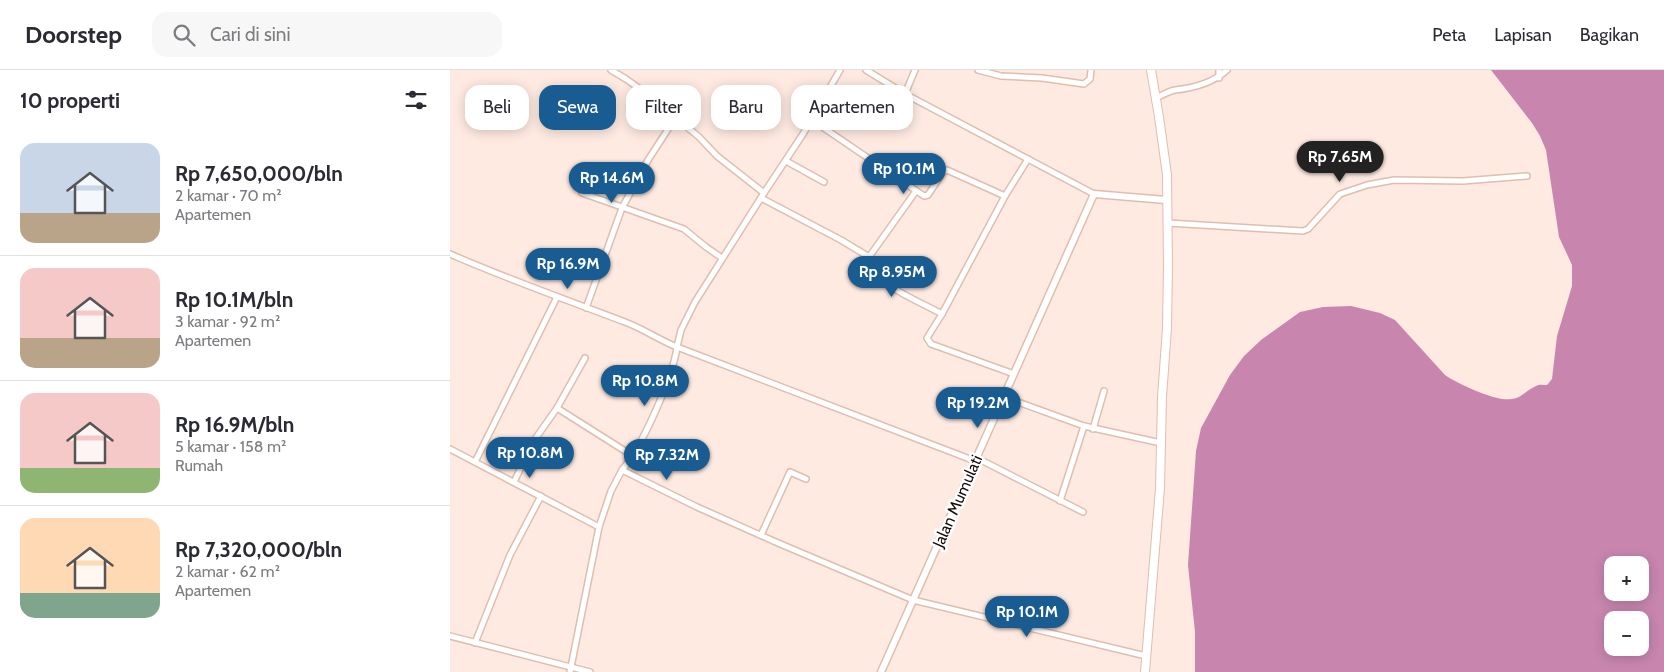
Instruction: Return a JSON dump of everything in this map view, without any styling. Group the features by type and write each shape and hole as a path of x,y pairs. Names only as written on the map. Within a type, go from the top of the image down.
{"highway":[{"path":"1145,672 1160,488 1167,328 1168,223 1166,175 1151,70"}],"street":[{"path":"611,70 634,85"},
{"path":"832,85 840,70"},
{"path":"866,70 890,85"},
{"path":"909,85 915,70"},
{"path":"978,70 1001,76 1042,78 1084,84 1090,79 1091,70"},
{"path":"1219,70 1219,78"},
{"path":"1156,98 1174,90 1184,90 1210,82 1219,78 1228,70"},
{"path":"913,98 1094,194 1166,200"},
{"path":"586,308 622,208 648,160 668,130"},
{"path":"691,130 717,156 762,195 869,258 876,274 885,282 942,314"},
{"path":"570,669 599,527 611,491 622,470 633,456 671,371 678,338 686,319 722,258 806,130"},
{"path":"827,130 924,196 928,195 943,172 947,170 1005,196"},
{"path":"1014,374 929,342 927,338 942,314 1005,196 1028,159"},
{"path":"786,161 824,182"},
{"path":"1168,223 1303,231 1308,229 1340,194 1367,184 1394,180 1464,181 1527,176"},
{"path":"869,258 916,191"},
{"path":"582,193 684,229 722,258"},
{"name":"Jalan Mumulati","path":"881,672 1094,194"},
{"path":"450,254 634,326 661,342 976,460 1082,512"},
{"path":"475,462 557,297"},
{"path":"514,482 533,442 558,408 584,358"},
{"path":"1093,429 1104,391"},
{"path":"1004,397 1093,429 1161,443"},
{"path":"558,408 633,456"},
{"path":"1060,501 1084,426"},
{"path":"450,449 599,527"},
{"path":"622,470 697,507 913,600 1146,656"},
{"path":"760,535 790,472 806,480"},
{"path":"475,643 510,555 541,496"},
{"path":"450,636 570,669 590,672"}],"shaded area":[{"path":"1491,70 1664,70 1664,672 1195,672 1195,632 1188,565 1196,451 1201,428 1230,375 1244,356 1261,340 1300,312 1323,307 1351,306 1380,313 1395,320 1445,375 1487,395 1512,399 1521,396 1537,385 1547,385 1552,379 1557,336 1572,286 1572,265 1559,237 1546,150 1540,136"}]}
